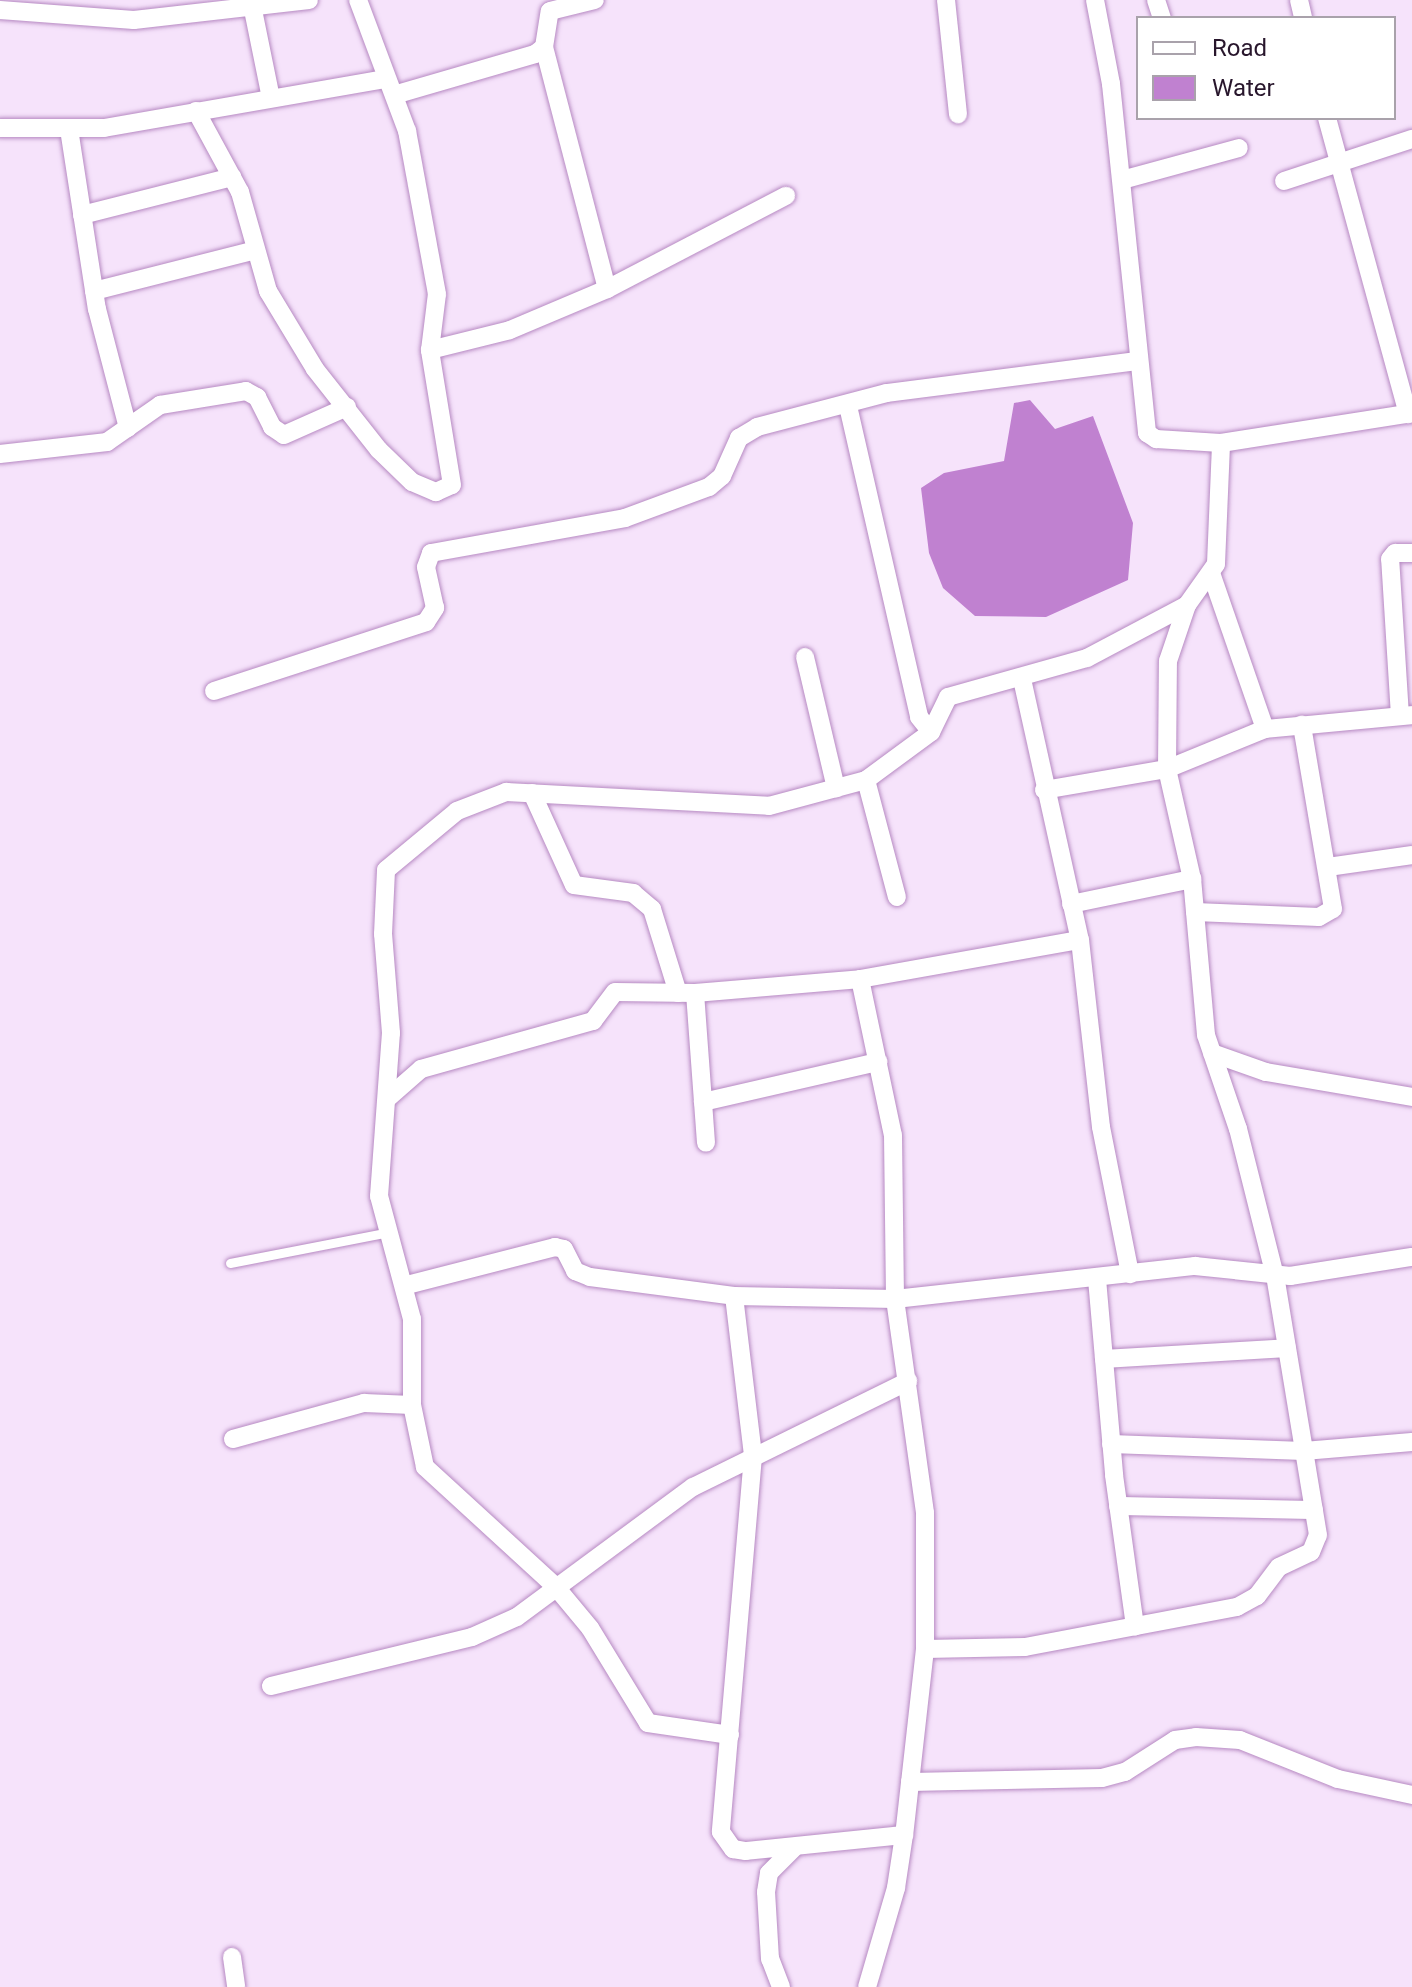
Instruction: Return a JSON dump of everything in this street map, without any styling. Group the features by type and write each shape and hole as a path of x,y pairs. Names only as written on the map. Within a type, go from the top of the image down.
{"street":[{"path":"0,10 134,20 251,4 309,0"},
{"path":"196,111 232,177 268,291 315,369 379,450 412,482 436,492 452,485 430,350 437,294 407,131 358,0"},
{"path":"595,0 550,11 544,47 607,289"},
{"path":"946,0 958,114"},
{"path":"1095,0 1122,180 1147,433 1156,439 1221,443 1410,414 1327,120"},
{"path":"251,4 271,98"},
{"path":"0,128 69,129 271,98 390,87 544,47"},
{"path":"69,129 94,291 128,428"},
{"path":"1284,181 1412,139"},
{"path":"1122,180 1239,148"},
{"path":"82,215 232,177"},
{"path":"430,350 510,330 607,289 786,196"},
{"path":"94,291 256,250"},
{"path":"214,691 426,622 435,608 426,567 431,553 625,518 716,483 747,431 887,393 1138,361"},
{"path":"0,454 107,442 160,405 246,391 257,397 272,427 284,435 347,407"},
{"path":"848,406 919,717 931,732"},
{"path":"925,1649 1025,1647 1250,1603 1279,1567 1316,1545 1314,1510 1275,1276 1238,1129 1212,1053 1192,879 1167,769 1168,661 1187,605 1211,573 1218,554 1221,443"},
{"path":"1044,790 1167,769 1265,729 1406,715 1390,559 1395,553 1412,553"},
{"path":"1211,573 1265,729"},
{"path":"730,1735 648,1723 590,1628 556,1587 435,1482 419,1450 412,1405 413,1340 407,1285 379,1196 388,1098 386,870 457,811 486,797 532,793 769,806 866,780 931,732 948,697 1022,679 1087,658 1187,605"},
{"path":"805,657 836,788"},
{"path":"1022,679 1034,718 1044,790 1080,940 1101,1127 1130,1274"},
{"path":"1195,912 1319,917 1333,909 1302,725"},
{"path":"866,780 897,897"},
{"path":"532,793 574,885 633,893 652,909 686,993 703,1102 706,1143"},
{"path":"1328,867 1412,855"},
{"path":"1071,904 1192,879"},
{"path":"388,1098 421,1069 593,1021 615,992 686,993 860,979 1080,940"},
{"path":"860,979 893,1135 895,1299 925,1513 925,1649 904,1835 867,1987"},
{"path":"1212,1053 1266,1072 1412,1097"},
{"path":"703,1102 878,1062"},
{"path":"407,1285 555,1247 564,1249 581,1275 734,1296 895,1299 1195,1266 1275,1276 1412,1257"},
{"path":"1097,1279 1111,1444 1135,1627"},
{"path":"734,1296 753,1456 721,1832 726,1842 746,1851 904,1835"},
{"path":"1104,1359 1287,1348"},
{"path":"271,1686 472,1637 517,1617 693,1487 908,1381"},
{"path":"233,1439 364,1403 412,1405"},
{"path":"1111,1444 1304,1451 1412,1442"},
{"path":"1118,1506 1314,1510"},
{"path":"910,1782 1102,1778 1125,1772 1175,1740 1196,1737 1240,1740 1338,1779 1412,1795"},
{"path":"781,1987 770,1959 766,1892 769,1873 794,1848"},
{"path":"232,1957 236,1987"}],"lane":[{"path":"230,1263 390,1232"}],"water":[{"path":"1030,400 1055,429 1093,416 1133,523 1128,580 1046,617 975,616 943,588 929,553 921,488 944,473 1004,461 1014,403"}]}
